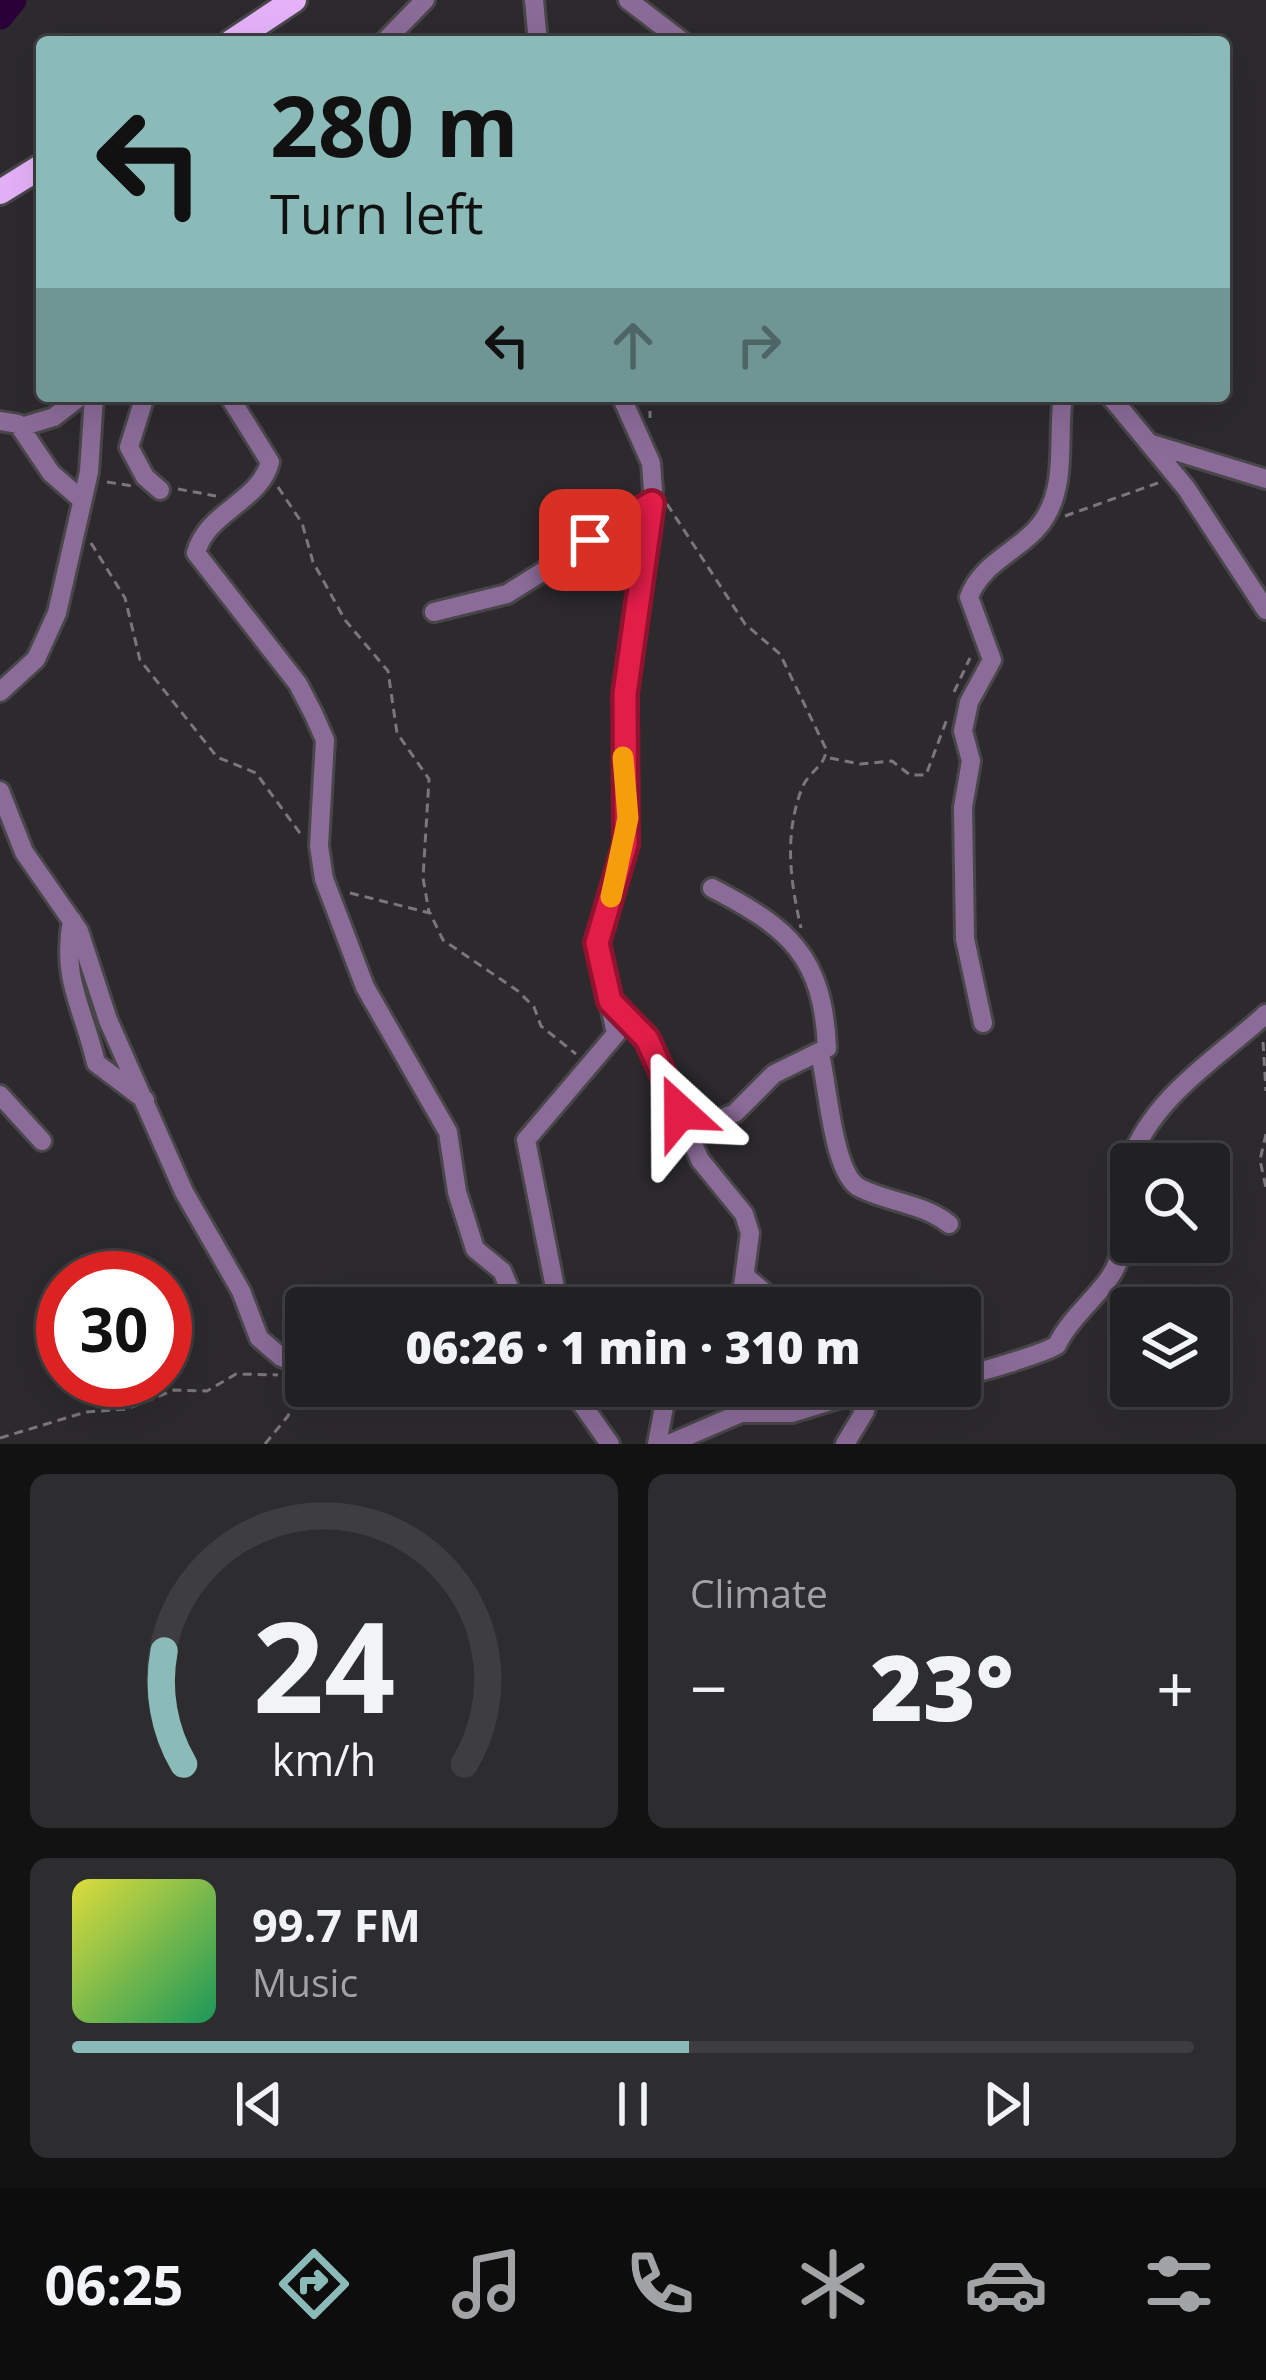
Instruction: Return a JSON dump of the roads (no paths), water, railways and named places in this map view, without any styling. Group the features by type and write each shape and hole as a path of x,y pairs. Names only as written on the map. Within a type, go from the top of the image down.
{"main road":[{"path":"240,36 294,0"},
{"path":"0,192 36,170"}],"street":[{"path":"390,36 425,0"},
{"path":"534,0 537,36"},
{"path":"640,3 676,36"},
{"path":"0,421 21,428 54,417 73,402"},
{"path":"0,692 46,641 82,500 93,402"},
{"path":"144,402 129,447 145,477 160,490"},
{"path":"233,402 266,447 268,470 264,481 201,538 196,553 298,684 325,740 319,846 330,895 364,987 448,1132 457,1192 475,1249 502,1271 509,1287"},
{"path":"555,1287 526,1140 616,1034 597,943 626,844 625,694 653,496 651,463 624,402"},
{"path":"983,1023 965,939 963,850 971,760 964,718 992,660 969,597 973,585 1044,521 1060,469 1063,402"},
{"path":"1115,402 1176,476 1266,610"},
{"path":"21,428 51,473 82,500"},
{"path":"1147,443 1266,479"},
{"path":"434,611 507,594 653,496"},
{"path":"0,791 24,852 73,920 108,1020 184,1192 241,1291 259,1337 285,1354"},
{"path":"687,1132 735,1113 774,1074 827,1048 824,1009 807,962 771,918 712,888"},
{"path":"73,920 67,974 87,1020 96,1063 148,1102"},
{"path":"610,1001 647,1039 705,1168 744,1214 750,1233 745,1276 738,1287"},
{"path":"981,1375 1009,1358 1057,1345 1067,1322 1116,1266 1129,1163 1142,1141 1199,1067 1265,1015"},
{"path":"820,1054 843,1174 860,1188 932,1212 949,1224"},
{"path":"0,1095 42,1141"},
{"path":"745,1276 758,1287"},
{"path":"584,1407 610,1444"},
{"path":"656,1444 664,1407"},
{"path":"669,1444 741,1413 792,1413 807,1407"},
{"path":"845,1444 865,1411 862,1407"}],"waterway":[{"path":"0,16 13,0"}]}
